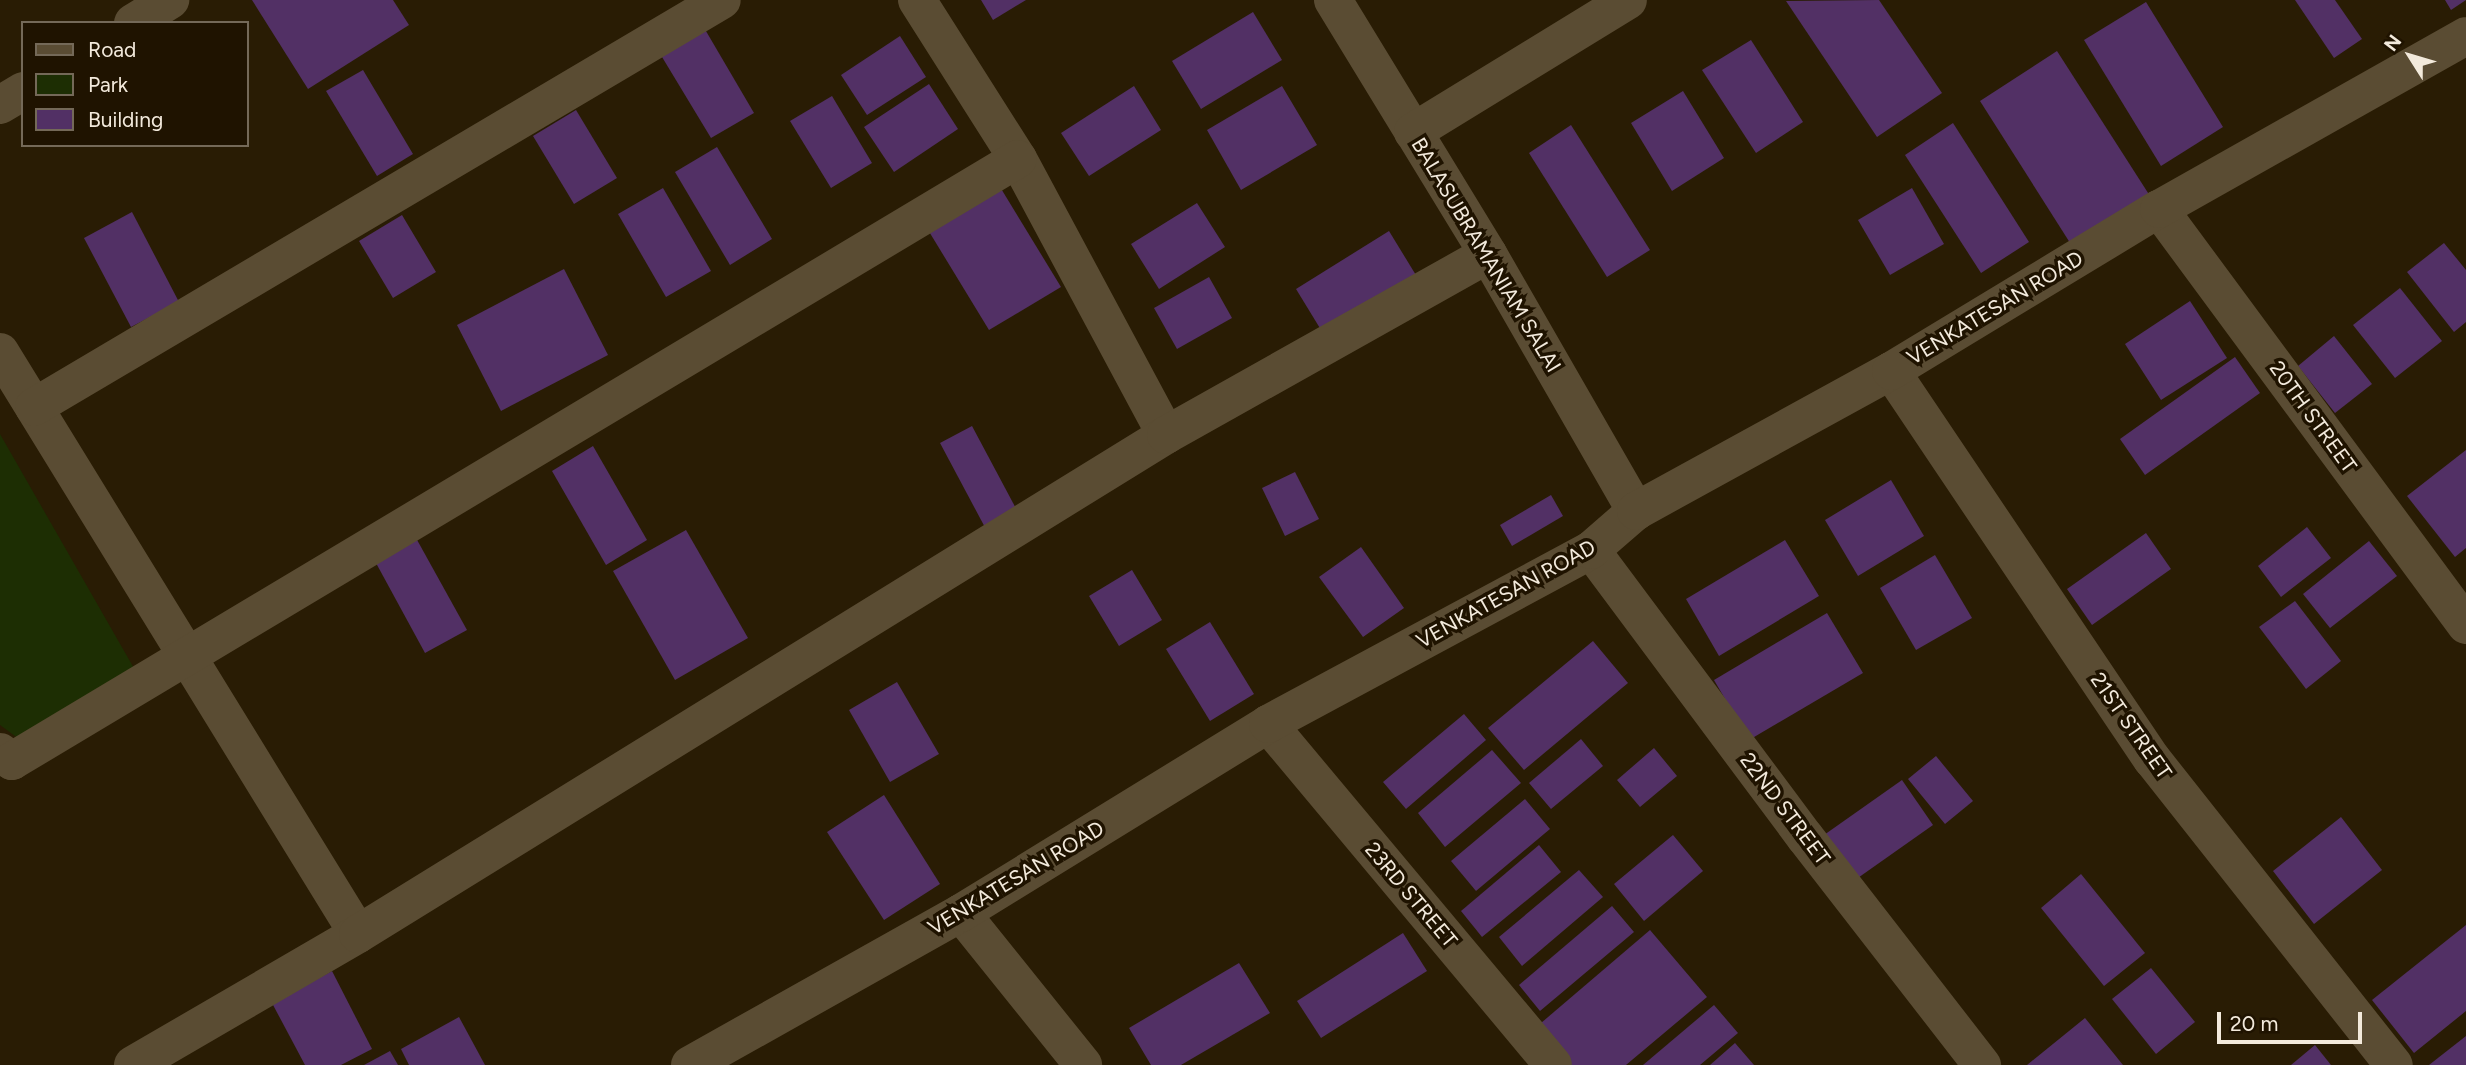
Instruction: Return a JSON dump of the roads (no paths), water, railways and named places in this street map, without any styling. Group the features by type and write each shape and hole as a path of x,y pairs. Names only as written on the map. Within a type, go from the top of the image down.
{"street":[{"path":"136,21 170,0"},
{"path":"34,407 722,0"},
{"path":"916,0 1018,159 1166,435"},
{"name":"BALASUBRAMANIAM SALAI","path":"1333,0 1488,254 1636,511"},
{"path":"1413,132 1628,0"},
{"name":"VENKATESAN ROAD","path":"690,1065 961,913 1268,724 1591,550 1636,511 1891,371 2159,209 2464,42"},
{"path":"0,105 21,92"},
{"path":"0,752 12,761 1018,159"},
{"name":"20TH STREET","path":"2159,209 2466,625"},
{"path":"133,1065 358,934 1166,435 1488,254"},
{"path":"0,352 358,934"},
{"name":"21ST STREET","path":"1891,371 2152,759 2393,1065"},
{"name":"22ND STREET","path":"1591,550 1805,837 1982,1065"},
{"name":"23RD STREET","path":"1268,724 1553,1065"},
{"path":"961,913 1083,1065"}]}
